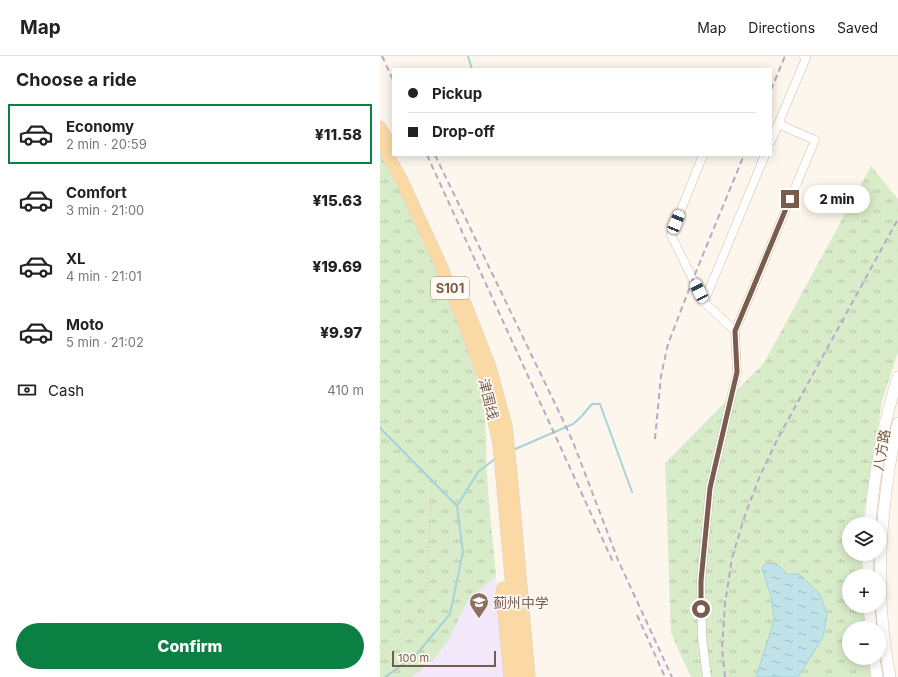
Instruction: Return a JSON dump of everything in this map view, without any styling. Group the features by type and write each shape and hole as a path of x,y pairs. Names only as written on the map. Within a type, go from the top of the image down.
{"main road":[{"path":"380,127 392,147"},
{"name":"津围线","path":"380,141 402,181 427,235 467,330 504,442"},
{"name":"津围线","path":"397,156 436,237 476,328 498,394 529,677"},
{"name":"八方路","path":"871,517 881,442 890,402 898,377"},
{"name":"八方路","path":"893,672 882,617 880,595 880,560 889,470 898,423"},
{"name":"津围线","path":"506,461 512,586 520,677"},
{"path":"510,677 502,592 504,588 512,586"},
{"path":"875,665 877,677"}],"street":[{"path":"772,139 806,58 804,56"},
{"path":"707,677 702,637 701,581 710,488 737,372 735,331 815,140 778,124"},
{"path":"703,156 671,235 704,302 735,331"},
{"path":"704,302 765,156"}],"path":[{"path":"380,659 399,641 415,620 426,595 431,497"}],"shaded area":[{"name":"蓟州中学","path":"496,576 505,677 412,677 436,657 449,639 468,600"}],"green space":[{"path":"380,153 412,215 449,299 479,386 485,425 487,474 496,576 468,600 449,639 436,657 412,677 380,677"},
{"path":"871,166 898,199 898,352 882,401 863,517 842,517 842,561 861,561 862,569 842,569 842,613 864,613 865,621 842,621 842,665 869,665 871,677 691,677 671,633 665,463 764,363"}],"water":[{"path":"776,563 787,574 799,574 820,594 827,615 823,637 798,677 756,677 774,621 772,600 762,568 765,564"}],"waterway":[{"path":"468,56 472,68"},
{"path":"513,450 573,424 592,404 600,404 632,492"},
{"path":"380,428 457,506 463,552 450,614 416,655 385,677"},
{"path":"457,506 478,472 496,458"}],"railway":[{"path":"382,56 392,78"},
{"path":"772,88 785,56"},
{"path":"427,156 613,562"},
{"path":"435,156 573,442 618,560 672,677"},
{"path":"655,439 661,376 668,344 744,156"},
{"path":"725,677 722,649 725,604 732,558 744,518 759,478 777,440 898,219"},
{"path":"637,615 665,677"}],"place":[{"name":"蓟州中学","path":"479,619"}],"route":[{"path":"701,609 701,581 710,488 737,372 735,331 790,199"}]}
